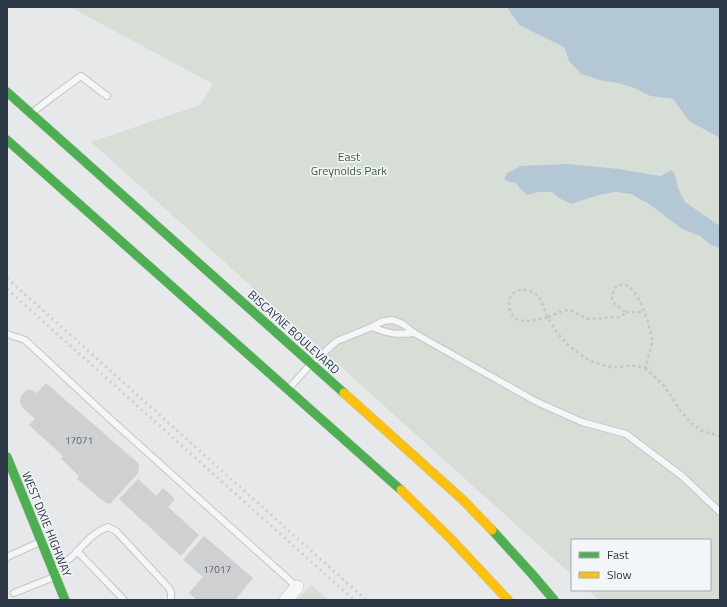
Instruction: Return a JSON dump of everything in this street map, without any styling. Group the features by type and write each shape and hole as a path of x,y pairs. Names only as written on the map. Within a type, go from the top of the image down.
{"main road":[{"name":"BISCAYNE BOULEVARD","path":"7,92 463,500 522,562 554,600"},
{"path":"7,140 406,496 446,533 482,570 508,600"},
{"name":"WEST DIXIE HIGHWAY","path":"7,457 10,473 65,600"}],"street":[{"path":"286,600 298,587"}],"lane":[{"path":"31,113 81,76 106,96"},
{"path":"288,390 311,364 337,341 383,321 394,320 403,324 414,333 537,402 582,422 626,434 682,476 720,512"},
{"path":"372,327 389,334 401,335 414,333"},
{"path":"7,334 25,340 165,469 298,587"},
{"path":"52,568 66,562 94,534 108,527 116,531 168,587 171,592 171,600"},
{"path":"7,557 41,542"},
{"path":"78,551 124,600"},
{"path":"14,593 56,577"}],"path":[{"path":"644,312 626,312 613,303 613,292 617,286 629,286 636,296 644,312 650,328 652,342 645,368"},
{"path":"626,312 619,317 590,319 570,310 566,310 548,317 525,321 514,318 510,312 509,305 510,297 516,291 529,290 534,293 542,301 548,317 565,342 579,354 604,366 635,366 645,368 664,386 690,422 702,431 720,436"}],"green space":[{"name":"East Greynolds Park","path":"70,7 507,7 519,25 564,47 569,61 603,81 618,83 634,88 650,96 673,99 689,121 720,138 720,226 685,202 678,188 675,174 661,176 619,169 509,182 516,183 527,195 538,192 552,192 559,198 571,204 599,195 616,192 631,194 649,204 682,229 700,236 711,245 720,248 720,600 599,600 589,591 711,591 711,539 571,539 571,574 91,142 200,105 213,84"},
{"path":"311,585 328,600 297,600"}],"water":[{"path":"507,7 720,7 720,138 689,121 673,99 650,96 634,88 581,74 569,61 564,47 519,25"},
{"path":"568,164 619,169 661,176 671,170 675,174 678,188 685,202 720,226 720,248 711,245 700,236 682,229 649,204 631,194 616,192 599,195 571,204 559,198 552,192 538,192 527,195 516,183 509,182 504,179 507,173 521,166"}],"building":[{"path":"46,383 139,464 138,473 110,504 106,503 77,479 79,476 61,459 63,456 29,425 35,419 22,407 20,402 21,396 26,390 32,390 36,392 36,394"},
{"path":"138,479 156,496 163,488 175,499 168,507 199,535 181,556 119,499"},
{"path":"204,536 253,578 235,600 197,600 189,593 203,577 183,560"}],"railway":[{"path":"7,278 366,600"},
{"path":"7,289 354,600"}],"traffic: fast":[{"path":"7,92 344,393"},
{"path":"7,140 401,490"},
{"path":"7,457 65,600"},
{"path":"492,530 554,600"}],"traffic: slow":[{"path":"344,393 463,500 492,530"},
{"path":"401,490 451,539 508,600"}]}
